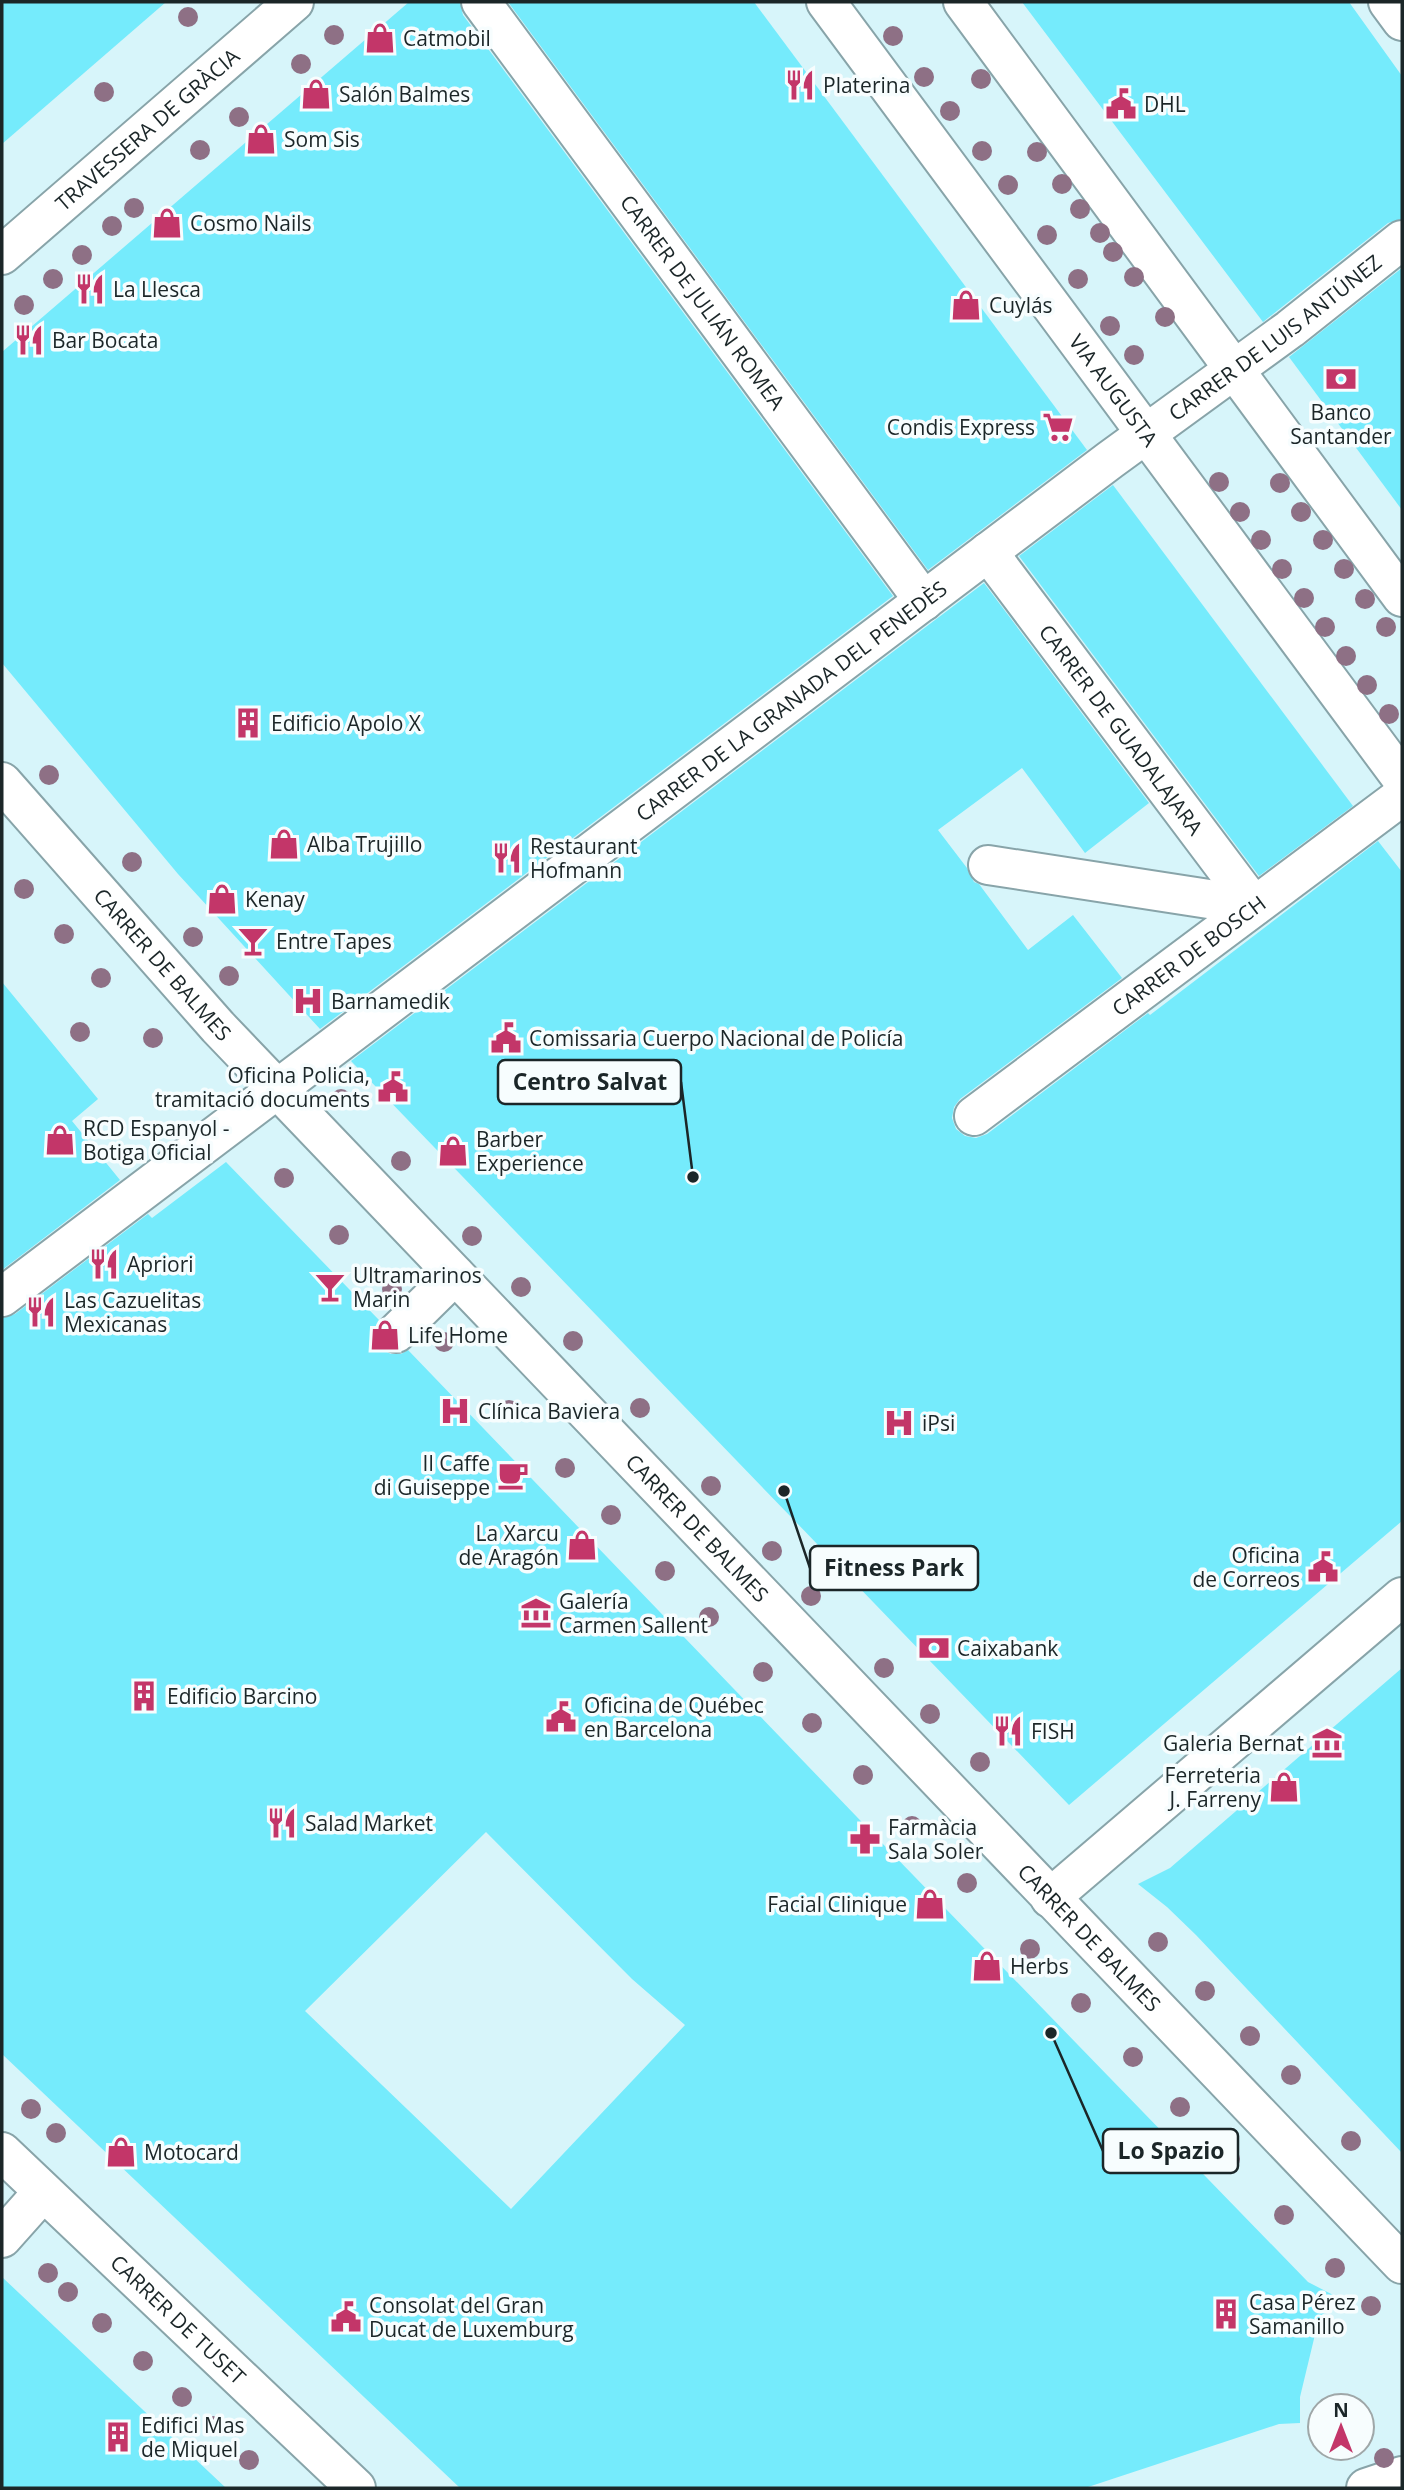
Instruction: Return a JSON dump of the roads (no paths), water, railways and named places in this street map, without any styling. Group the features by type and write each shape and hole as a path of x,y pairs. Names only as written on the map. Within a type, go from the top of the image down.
{"street":[{"name":"TRAVESSERA DE GRÀCIA","path":"2,254 294,2"},
{"name":"CARRER DE JULIÁN ROMEA","path":"481,2 924,601"},
{"name":"VIA AUGUSTA","path":"826,2 1402,779"},
{"path":"963,2 1402,597"},
{"path":"1388,2 1402,21"},
{"name":"CARRER DE LUIS ANTÚNEZ","path":"1146,434 1290,329 1402,240"},
{"name":"CARRER DE LA GRANADA DEL PENEDÈS","path":"2,1297 1146,434"},
{"name":"CARRER DE GUADALAJARA","path":"988,552 1255,906"},
{"name":"CARRER DE BALMES","path":"2,782 218,1027 1402,2264"},
{"name":"CARRER DE BOSCH","path":"974,1115 1402,796"},
{"path":"988,865 1255,906"},
{"path":"396,1333 455,1275"},
{"path":"1051,1898 1402,1597"},
{"name":"CARRER DE TUSET","path":"2,2152 356,2488"},
{"path":"2,2238 43,2192"},
{"path":"1366,2488 1402,2476"}],"place":[{"name":"Catmobil","path":"380,38"},
{"name":"Platerina","path":"800,85"},
{"name":"Salón Balmes","path":"316,94"},
{"name":"DHL","path":"1121,104"},
{"name":"Som Sis","path":"261,139"},
{"name":"Cosmo Nails","path":"167,223"},
{"name":"La Llesca","path":"90,289"},
{"name":"Cuylás","path":"966,305"},
{"name":"Bar Bocata","path":"29,340"},
{"name":"Banco Santander","path":"1341,379"},
{"name":"Condis Express","path":"1058,427"},
{"name":"Edificio Apolo X","path":"248,723"},
{"name":"Alba Trujillo","path":"284,844"},
{"name":"Restaurant Hofmann","path":"507,858"},
{"name":"Kenay","path":"222,899"},
{"name":"Entre Tapes","path":"253,941"},
{"name":"Barnamedik","path":"308,1001"},
{"name":"Comissaria Cuerpo Nacional de Policía","path":"506,1038"},
{"name":"Oficina Policia, tramitació documents","path":"393,1087"},
{"name":"RCD Espanyol - Botiga Oficial","path":"60,1140"},
{"name":"Barber Experience","path":"453,1151"},
{"name":"Centro Salvat","path":"693,1177"},
{"name":"Apriori","path":"104,1264"},
{"name":"Ultramarinos Marin","path":"330,1287"},
{"name":"Las Cazuelitas Mexicanas","path":"41,1312"},
{"name":"Life Home","path":"385,1335"},
{"name":"Clínica Baviera","path":"455,1411"},
{"name":"iPsi","path":"899,1423"},
{"name":"Il Caffe di Guiseppe","path":"513,1475"},
{"name":"Fitness Park","path":"784,1491"},
{"name":"La Xarcu de Aragón","path":"582,1545"},
{"name":"Oficina de Correos","path":"1323,1567"},
{"name":"Galería Carmen Sallent","path":"536,1613"},
{"name":"Caixabank","path":"934,1648"},
{"name":"Edificio Barcino","path":"144,1696"},
{"name":"Oficina de Québec en Barcelona","path":"561,1717"},
{"name":"FISH","path":"1008,1731"},
{"name":"Galeria Bernat","path":"1327,1743"},
{"name":"Ferreteria J. Farreny","path":"1284,1787"},
{"name":"Salad Market","path":"282,1823"},
{"name":"Farmàcia Sala Soler","path":"865,1839"},
{"name":"Facial Clinique","path":"930,1904"},
{"name":"Herbs","path":"987,1966"},
{"name":"Lo Spazio","path":"1051,2033"},
{"name":"Motocard","path":"121,2152"},
{"name":"Casa Pérez Samanillo","path":"1226,2314"},
{"name":"Consolat del Gran Ducat de Luxemburg","path":"346,2317"},
{"name":"Edifici Mas de Miquel","path":"118,2437"}]}
